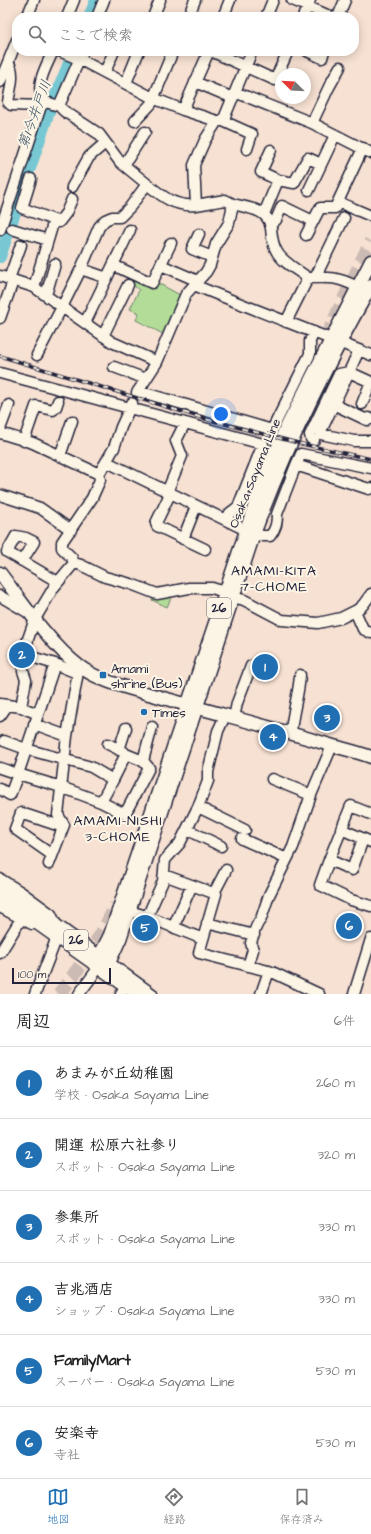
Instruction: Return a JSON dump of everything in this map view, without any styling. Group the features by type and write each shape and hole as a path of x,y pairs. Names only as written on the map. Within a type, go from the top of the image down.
{"main road":[{"name":"Osaka Sayama Line","path":"336,340 358,287 371,261"},
{"name":"Osaka Sayama Line","path":"103,962 110,935 192,706 283,434 336,340 371,286"},
{"path":"0,573 33,617 78,670 109,682 371,757"},
{"name":"Osaka Sayama Line","path":"103,962 120,939 192,706"},
{"name":"26","path":"0,887 21,900 54,932"},
{"name":"26","path":"0,897 151,994"},
{"name":"26","path":"103,962 123,990 136,994"}],"street":[{"path":"29,12 34,0"},
{"path":"69,12 74,0"},
{"path":"99,12 104,0"},
{"path":"155,12 160,0"},
{"path":"190,12 195,0"},
{"path":"225,12 230,0"},
{"path":"268,12 273,0"},
{"path":"292,0 309,3 324,12"},
{"path":"340,12 345,0"},
{"path":"0,82 12,52"},
{"path":"0,230 45,104 41,95 41,86 43,76 51,56"},
{"path":"59,106 80,56 105,72 153,98 183,110 220,121 252,134 247,149"},
{"path":"105,72 112,56"},
{"path":"126,83 137,56"},
{"path":"135,121 151,104 171,56"},
{"path":"183,110 208,56"},
{"path":"221,56 275,80 286,56"},
{"path":"196,205 194,165 205,140 220,121 234,95 250,56"},
{"path":"8,62 11,66 12,75 8,102 11,105 45,104 59,106 64,111 99,134 124,165 172,202 186,206 225,200 264,214 269,219 271,237 278,253 311,278 339,278 358,287"},
{"path":"312,123 340,67"},
{"path":"195,82 312,123 367,150 335,208 320,208 306,235"},
{"path":"124,165 145,132"},
{"path":"309,190 335,135"},
{"path":"72,187 89,157 106,143"},
{"path":"271,150 261,172 278,180 294,183 308,158 321,164"},
{"path":"32,179 22,208 59,222 66,213 72,199"},
{"path":"264,214 278,180"},
{"path":"37,355 81,269 99,227 105,220 112,217 120,217 130,207 147,184"},
{"path":"338,202 371,216"},
{"path":"233,204 229,223 216,244 210,265 182,302 174,325 157,362 138,392 272,430 310,354 310,341 314,332"},
{"path":"270,225 276,220 282,206 313,221"},
{"path":"286,322 344,218"},
{"path":"34,287 54,220"},
{"path":"12,229 48,240"},
{"path":"85,323 130,230"},
{"path":"199,234 192,249 212,257"},
{"path":"113,265 152,284 171,243"},
{"path":"0,318 8,278 21,245"},
{"path":"46,295 55,264"},
{"path":"161,265 254,310 336,340 371,355"},
{"path":"81,269 107,278"},
{"path":"8,278 34,287 112,342 157,362"},
{"path":"103,336 128,285"},
{"path":"359,350 333,404 321,434 354,441 371,441"},
{"path":"114,367 146,379"},
{"path":"0,372 131,405 185,423 263,444 238,507 230,513 226,520"},
{"path":"314,440 311,439 310,435 339,374 349,372 371,382 362,404"},
{"path":"24,441 36,406 53,410 58,401"},
{"path":"333,404 368,420 368,418 371,419"},
{"path":"0,429 9,405"},
{"path":"74,563 72,558 62,548 62,542 92,498 100,480 99,474 107,462 131,405"},
{"path":"60,456 72,422"},
{"path":"185,423 176,441 182,456 169,493 156,523 157,526 205,549"},
{"path":"0,433 33,443 99,474"},
{"path":"107,462 250,532 262,536 270,536 274,531 277,522 277,514 301,454 371,468"},
{"path":"296,465 369,489 371,488"},
{"path":"0,496 40,508 71,530"},
{"path":"183,538 196,506"},
{"path":"22,561 58,582"},
{"path":"20,707 26,680 23,671 25,655 33,617 58,582 74,563"},
{"path":"74,563 81,564 104,577 131,584 157,594 189,588 212,588 244,600 282,620 318,623 341,618 355,612 364,605 371,594"},
{"path":"8,584 0,596 33,617"},
{"path":"355,612 363,629 371,633"},
{"path":"25,655 78,670 67,736 58,815 64,825 50,860 15,829 21,812 63,827"},
{"path":"0,789 10,795 55,664"},
{"path":"142,915 148,915 164,875 165,860 188,830 208,781 208,772 218,731 229,717 237,703 251,666"},
{"path":"291,733 300,675"},
{"path":"0,716 3,705 20,707 38,714"},
{"path":"34,724 67,736"},
{"path":"143,761 152,727"},
{"path":"101,802 112,780 123,752 126,728"},
{"path":"4,741 26,749 91,767 112,780"},
{"path":"0,768 61,787 101,802 125,814 149,768 143,761 108,744"},
{"path":"248,966 253,950 251,943 269,895 293,846 311,795 332,746"},
{"path":"272,779 311,795"},
{"path":"371,814 351,806 320,885 351,900 371,906"},
{"path":"198,807 287,859"},
{"path":"329,860 352,870 367,841 341,829"},
{"path":"188,830 221,846"},
{"path":"226,870 214,893 216,894 199,953 269,971 319,994"},
{"path":"164,875 214,893"},
{"path":"0,879 51,914 54,932 35,994"},
{"path":"173,928 192,885"},
{"path":"0,907 21,919 54,932"},
{"path":"129,911 203,939"},
{"path":"0,953 21,919"},
{"path":"207,923 254,935"},
{"path":"354,994 371,939"},
{"path":"79,994 103,962"},
{"path":"262,994 269,971"}],"green space":[{"path":"136,277 156,282 180,295 163,334 136,320 139,313 130,309 139,290 132,284"},
{"path":"174,592 167,607 152,600 154,595"}],"waterway":[{"name":"第1今井戸川","path":"91,12 96,0"},
{"name":"第1今井戸川","path":"0,257 50,109 72,56"}],"tunnel":[{"path":"326,338 371,241"},
{"path":"59,994 90,951 104,929 116,905"}],"railway":[{"path":"0,356 209,420 302,444 371,459"}],"place":[{"name":"開運 松原六社参り","path":"22,655"},
{"name":"あまみが丘幼稚園","path":"265,667"},
{"name":"Amami shrine (Bus)","path":"103,675"},
{"name":"Times","path":"144,712"},
{"name":"参集所","path":"327,718"},
{"name":"吉兆酒店","path":"273,737"},
{"name":"安楽寺","path":"349,926"},
{"name":"FamilyMart","path":"145,928"}],"district":[{"name":"AMAMI-KITA 7-CHOME","path":"274,578"},
{"name":"AMAMI-NISHI 3-CHOME","path":"118,828"}]}
